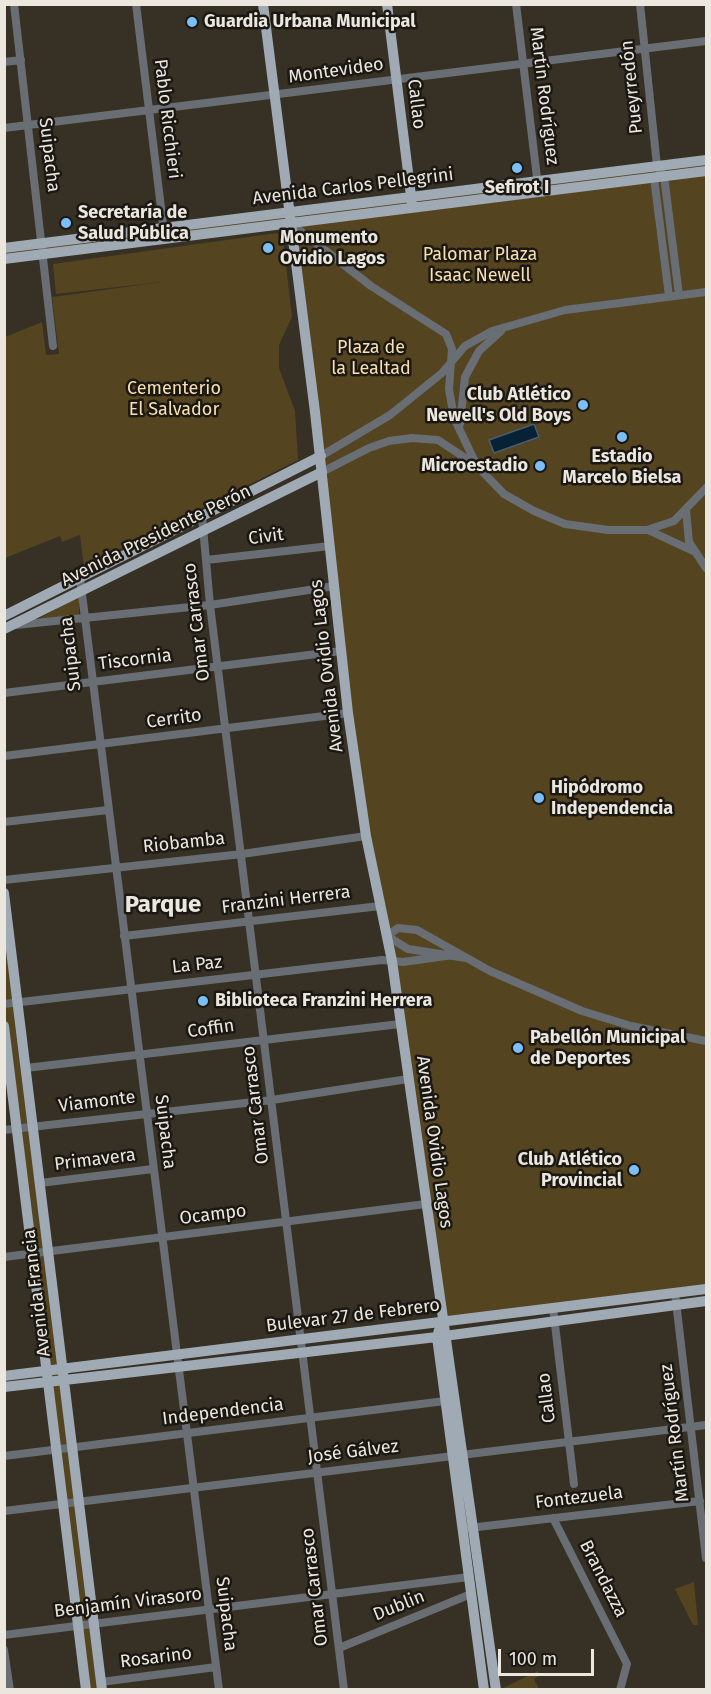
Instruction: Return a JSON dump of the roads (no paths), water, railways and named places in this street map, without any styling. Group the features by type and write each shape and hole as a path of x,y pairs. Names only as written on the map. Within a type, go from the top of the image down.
{"main road":[{"name":"Avenida Ovidio Lagos","path":"263,4 321,456 348,713 366,836 392,961 443,1321 445,1401 458,1455"},
{"name":"Callao","path":"387,4 412,202"},
{"name":"Avenida Carlos Pellegrini","path":"4,248 43,248 289,218 412,202 537,180 706,160"},
{"name":"Avenida Carlos Pellegrini","path":"412,202 539,192 706,171"},
{"name":"Avenida Carlos Pellegrini","path":"4,259 43,248"},
{"name":"Avenida Presidente Perón","path":"4,616 321,456"},
{"name":"Avenida Presidente Perón","path":"8,628 322,472"},
{"name":"Avenida Francia","path":"4,893 101,1686"},
{"name":"Avenida Francia","path":"4,1026 86,1689"},
{"name":"Bulevar 27 de Febrero","path":"4,1376 47,1376 177,1354 706,1289"},
{"name":"Bulevar 27 de Febrero","path":"63,1374 178,1366 303,1352 706,1301"},
{"name":"Avenida Ovidio Lagos","path":"442,1336 468,1528 496,1689"},
{"name":"Bulevar 27 de Febrero","path":"4,1387 47,1376"},
{"name":"Avenida Ovidio Lagos","path":"468,1528 469,1576 484,1689"}],"street":[{"name":"Suipacha","path":"14,4 53,346"},
{"name":"Pablo Ricchieri","path":"136,4 164,233"},
{"name":"Martín Rodríguez","path":"516,4 539,192"},
{"name":"Pueyrredón","path":"640,4 657,166"},
{"name":"Montevideo","path":"4,128 706,41"},
{"path":"4,62 21,60"},
{"path":"657,166 679,295"},
{"path":"659,177 669,296"},
{"path":"289,218 371,286 446,334 450,340 452,363 449,389 453,411 477,466"},
{"path":"321,456 390,415 452,363 465,346 476,338 514,323 565,310 706,292"},
{"path":"461,433 461,396 465,377 487,341 514,323"},
{"path":"322,472 388,441 412,438 438,440 477,466 504,494 534,511 566,524 608,530 647,530 674,521 706,488"},
{"path":"686,510 688,542 706,568"},
{"name":"Omar Carrasco","path":"202,516 210,604 344,1689"},
{"path":"647,530 693,551"},
{"name":"Civit","path":"206,561 330,546"},
{"name":"Suipacha","path":"80,578 91,682 219,1689"},
{"path":"8,628 83,617 210,604 334,586"},
{"name":"Tiscornia","path":"4,693 341,651"},
{"name":"Cerrito","path":"4,756 348,713"},
{"path":"4,822 108,810"},
{"name":"Riobamba","path":"4,880 242,854 366,836"},
{"name":"Franzini Herrera","path":"124,936 380,906"},
{"path":"466,958 408,949 387,936 398,928 407,927 466,958 606,1020 692,1040 706,1041"},
{"name":"La Paz","path":"4,1004 382,960 403,962 453,955"},
{"name":"Coffin","path":"26,1068 264,1038 400,1024"},
{"path":"692,1040 706,1048"},
{"name":"Viamonte","path":"4,1130 146,1112 272,1100 408,1079"},
{"name":"Primavera","path":"40,1183 153,1169"},
{"name":"Ocampo","path":"4,1257 426,1204"},
{"name":"Martín Rodríguez","path":"675,1293 706,1558"},
{"name":"Callao","path":"553,1308 574,1484"},
{"name":"Independencia","path":"4,1455 445,1401"},
{"name":"José Gálvez","path":"4,1511 706,1425"},
{"name":"Fontezuela","path":"468,1528 700,1501"},
{"name":"Brandazza","path":"553,1518 627,1664 620,1689"},
{"name":"Benjamín Virasoro","path":"4,1635 469,1576"},
{"name":"Dublin","path":"339,1648 471,1594"},
{"path":"4,1650 10,1689"},
{"name":"Rosarino","path":"101,1686 216,1667"}],"water":[{"path":"534,424 539,437 494,453 489,440"}],"place":[{"name":"Guardia Urbana Municipal","path":"192,22"},
{"name":"Sefirot I","path":"517,168"},
{"name":"Secretaría de Salud Pública","path":"66,223"},
{"name":"Monumento Ovidio Lagos","path":"268,248"},
{"name":"Club Atlético Newell's Old Boys","path":"583,405"},
{"name":"Estadio Marcelo Bielsa","path":"622,437"},
{"name":"Microestadio","path":"540,466"},
{"name":"Hipódromo Independencia","path":"539,798"},
{"name":"Biblioteca Franzini Herrera","path":"203,1001"},
{"name":"Pabellón Municipal de Deportes","path":"518,1048"},
{"name":"Club Atlético Provincial","path":"634,1170"}],"district":[{"name":"Parque","path":"163,905"}],"park label":[{"name":"Palomar Plaza Isaac Newell","path":"480,265"},
{"name":"Plaza de la Lealtad","path":"371,358"},
{"name":"Cementerio El Salvador","path":"174,399"}]}
